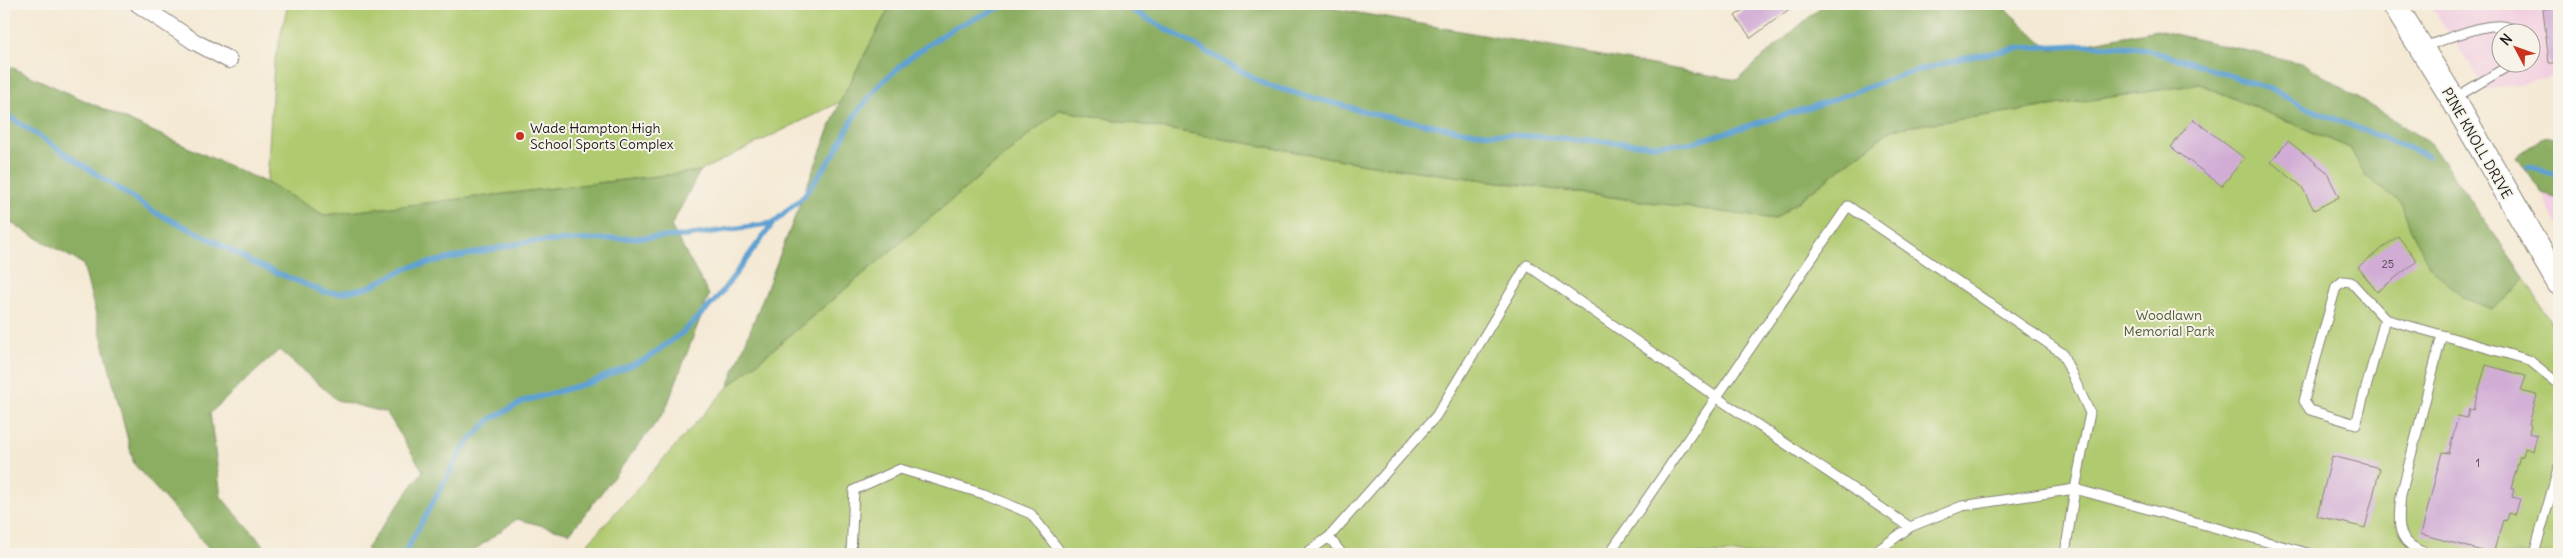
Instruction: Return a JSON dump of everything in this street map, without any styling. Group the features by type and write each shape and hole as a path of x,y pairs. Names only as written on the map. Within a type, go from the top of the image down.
{"street":[{"path":"138,4 195,42 229,60"},
{"name":"PINE KNOLL DRIVE","path":"2394,4 2453,99 2557,275"}],"lane":[{"path":"2421,48 2490,25"},
{"path":"2453,99 2498,72"},
{"path":"1608,554 1848,206 2062,353 2090,413 2075,489 2066,554"},
{"path":"1305,554 1329,537 1436,416 1527,265 1716,397 1910,527"},
{"path":"2386,319 2356,424 2310,410 2304,401 2336,287 2343,281 2352,282 2386,319 2529,360 2559,384"},
{"path":"2429,554 2417,550 2407,543 2399,531 2399,515 2401,495 2442,335"},
{"path":"2534,554 2559,466"},
{"path":"851,554 854,490 900,469 984,494 1031,514 1062,554"},
{"path":"1872,554 1910,527 1962,506 2075,489 2311,554"},
{"path":"1329,537 1342,554"}],"shaded area":[{"path":"2430,4 2559,4 2559,76 2486,90"},
{"path":"2542,194 2559,199 2559,228"}],"green space":[{"name":"Wade Hampton High School Sports Complex","path":"288,4 891,4 840,102 700,171 324,215 267,183 274,63"},
{"path":"891,4 1308,4 1737,80 1824,4 2000,4 2050,50 2157,30 2305,64 2430,143 2525,278 2508,297 2491,309 2462,297 2430,267 2411,230 2401,203 2365,175 2350,148 2200,84 1892,129 1775,219 1365,164 1059,110 728,387 840,102"},
{"path":"4,64 267,183 324,215 700,171 671,226 709,295 665,411 570,533 517,519 469,554 371,554 366,549 423,471 387,413 337,400 279,350 210,413 221,497 271,554 214,554 134,464 83,264 4,219"},
{"name":"Woodlawn Memorial Park","path":"2200,84 2350,148 2461,211 2525,278 2559,338 2559,554 584,554 581,551 728,387 1059,110 1365,164 1775,219 1892,129"},
{"path":"2559,136 2559,199 2542,194 2517,156 2543,137"}],"building":[{"path":"1751,4 1796,4 1751,38 1735,16"},
{"path":"2559,7 2559,63 2549,63 2543,9"},
{"path":"2193,119 2244,158 2222,186 2171,147"},
{"path":"2288,141 2326,171 2339,197 2314,210 2302,187 2271,162"},
{"path":"2398,236 2417,261 2377,292 2358,267"},
{"path":"2486,365 2526,376 2521,391 2537,395 2529,424 2531,425 2529,433 2537,435 2533,451 2525,448 2523,456 2520,456 2511,489 2514,489 2512,497 2520,499 2515,515 2508,513 2506,521 2503,520 2493,554 2421,534 2442,452 2449,453 2458,416 2467,418 2469,409 2473,410"},
{"path":"2332,456 2380,468 2365,528 2317,516"}],"waterway":[{"path":"404,554 465,445 491,419 524,401 592,382 646,359 682,333 716,300 773,223 803,197 833,156 855,115 879,85 913,55 955,27 1008,4"},
{"path":"1113,4 1125,6 1266,85 1378,115 1469,132 1654,145 1691,143 1821,104 1902,75 1963,58 2020,48 2082,45 2136,47 2190,62 2276,91 2305,107 2428,156"},
{"path":"4,113 154,212 214,241 253,263 324,292 341,293 368,287 410,267 526,242 686,236 773,223"},
{"path":"2528,167 2559,175"}],"place":[{"name":"Wade Hampton High School Sports Complex","path":"520,136"}]}
